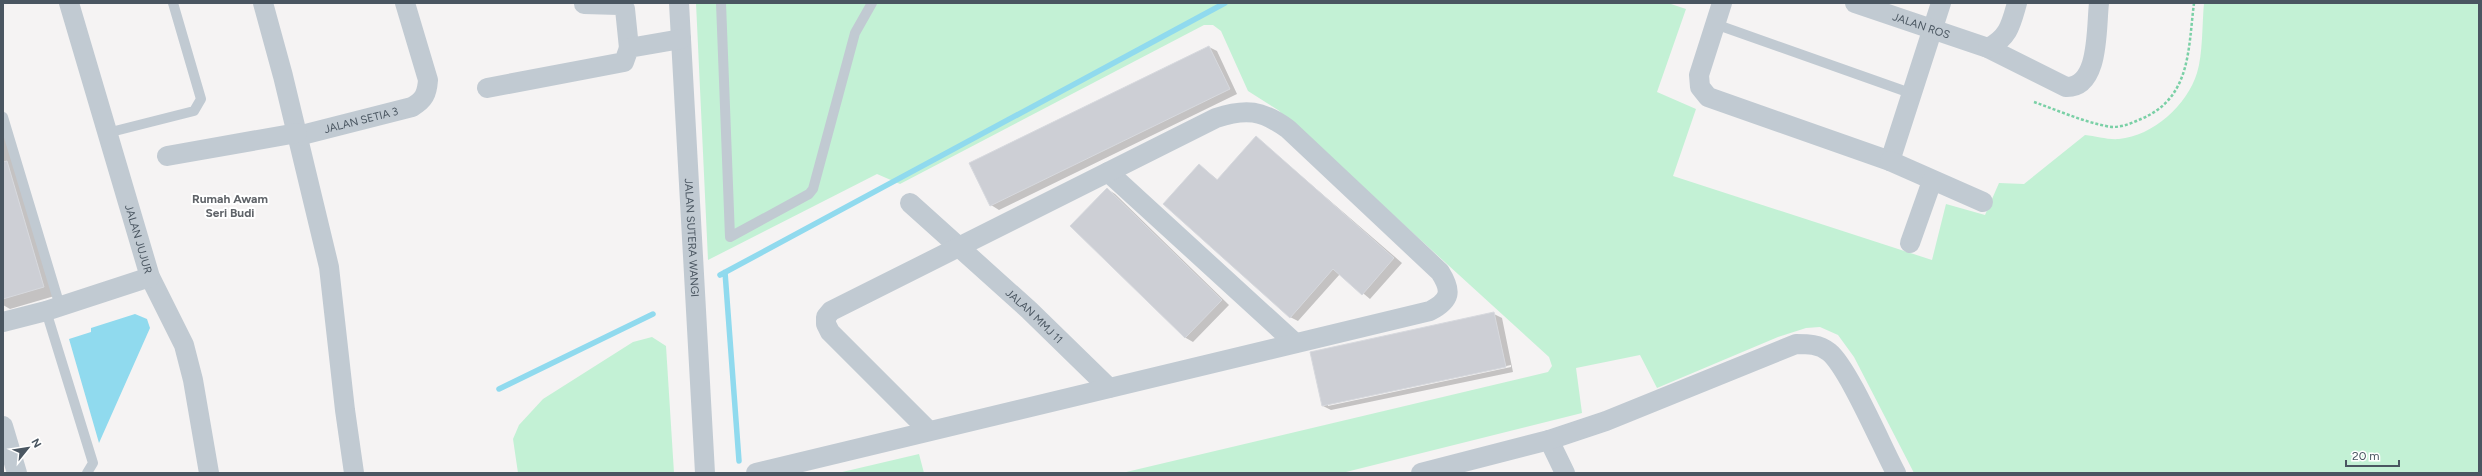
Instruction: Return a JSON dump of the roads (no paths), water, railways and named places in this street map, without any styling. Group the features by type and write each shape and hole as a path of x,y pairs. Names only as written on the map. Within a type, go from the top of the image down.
{"street":[{"name":"JALAN JUJUR","path":"69,3 150,277 184,345 193,380 209,473"},
{"path":"263,3 298,134 330,267 344,410 354,473"},
{"name":"JALAN SETIA 3","path":"167,156 298,134 412,107 422,101 427,92 428,80 404,3"},
{"name":"JALAN SUTERA WANGI","path":"679,3 706,473"},
{"path":"1722,3 1699,75 1700,86 1708,97 1890,162 1983,202"},
{"name":"JALAN ROS","path":"1855,3 1988,48 2066,87 2075,88 2083,83 2092,69 2099,3"},
{"path":"1890,162 1934,30 1941,3"},
{"path":"1988,48 2000,42 2008,31 2017,3"},
{"path":"486,88 624,62 629,48 625,9 619,5 584,4"},
{"path":"629,48 681,39"},
{"path":"756,473 1430,311 1442,305 1448,296 1447,283 1440,272 1288,129 1275,119 1255,112 1234,112 1216,118 831,311 826,317 826,324 830,332 929,431"},
{"path":"1108,172 1295,343"},
{"path":"1910,243 1932,181"},
{"name":"JALAN MMJ 11","path":"910,203 1029,310 1109,388"},
{"path":"3,322 53,309 150,277"},
{"path":"1421,473 1549,440 1606,421 1796,344 1813,344 1829,352 1843,370 1896,473"},
{"path":"3,426 17,473"},
{"path":"1549,440 1566,473"}],"lane":[{"path":"107,133 194,111 201,99 173,3"},
{"path":"721,3 730,237 809,194 813,189 855,33 872,3"},
{"path":"1715,24 1913,94"},
{"path":"3,117 93,464 87,473"}],"water":[{"path":"135,314 147,319 150,328 99,443 69,339 91,332 91,328"}],"waterway":[{"path":"720,275 1225,3"},
{"path":"725,272 739,461"},
{"path":"499,389 653,314"}],"district":[{"name":"Rumah Awam Seri Budi","path":"230,206"}]}
